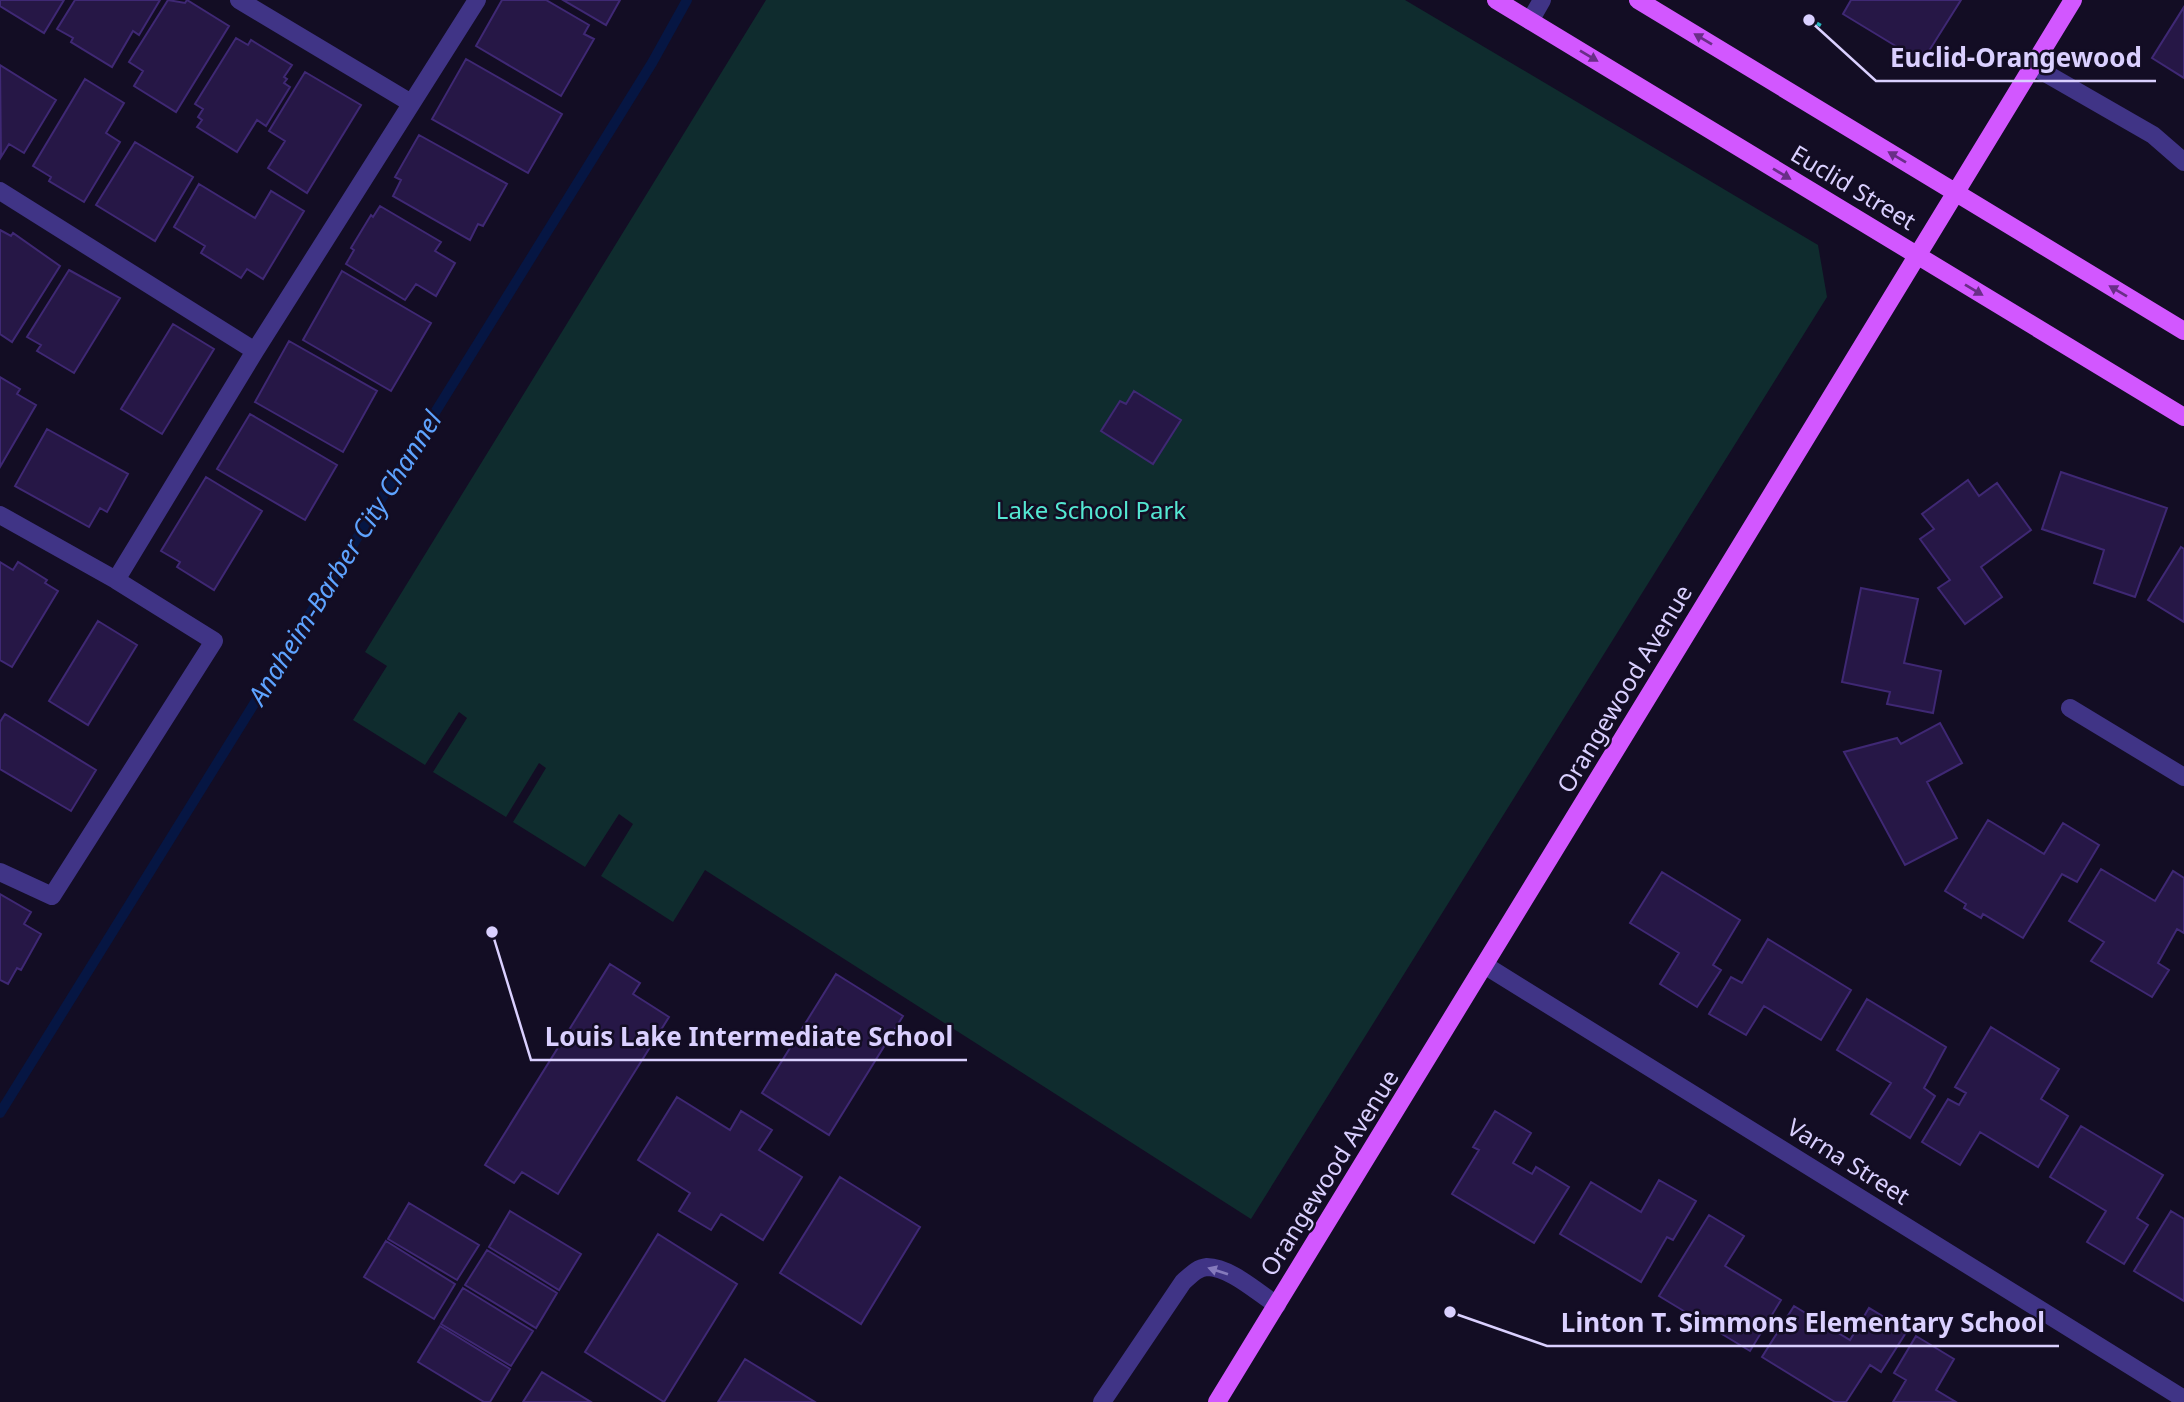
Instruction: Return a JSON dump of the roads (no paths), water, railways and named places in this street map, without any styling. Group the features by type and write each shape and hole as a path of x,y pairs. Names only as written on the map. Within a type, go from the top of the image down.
{"main road":[{"name":"Euclid Street","path":"1496,0 2184,417"},
{"name":"Euclid Street","path":"1638,0 2184,331"},
{"name":"Orangewood Avenue","path":"1217,1402 1486,966 1915,254 2073,0"}],"street":[{"path":"239,0 411,103"},
{"path":"116,580 255,351 477,0"},
{"path":"1530,21 1542,0"},
{"path":"2033,66 2153,135 2184,162"},
{"path":"0,191 255,351"},
{"path":"0,515 116,580 214,641 52,896 0,872"},
{"path":"2070,708 2184,777"},
{"name":"Varna Street","path":"1486,966 2184,1399"},
{"path":"1102,1402 1184,1282 1197,1270 1208,1267 1223,1271 1277,1305"}],"waterway":[{"name":"Anaheim-Barber City Channel","path":"0,1113 652,63 687,0"}],"place":[{"name":"Euclid-Orangewood","path":"1809,20"},
{"name":"Louis Lake Intermediate School","path":"492,932"},
{"name":"Linton T. Simmons Elementary School","path":"1450,1312"}],"park label":[{"name":"Lake School Park","path":"1091,511"}]}
